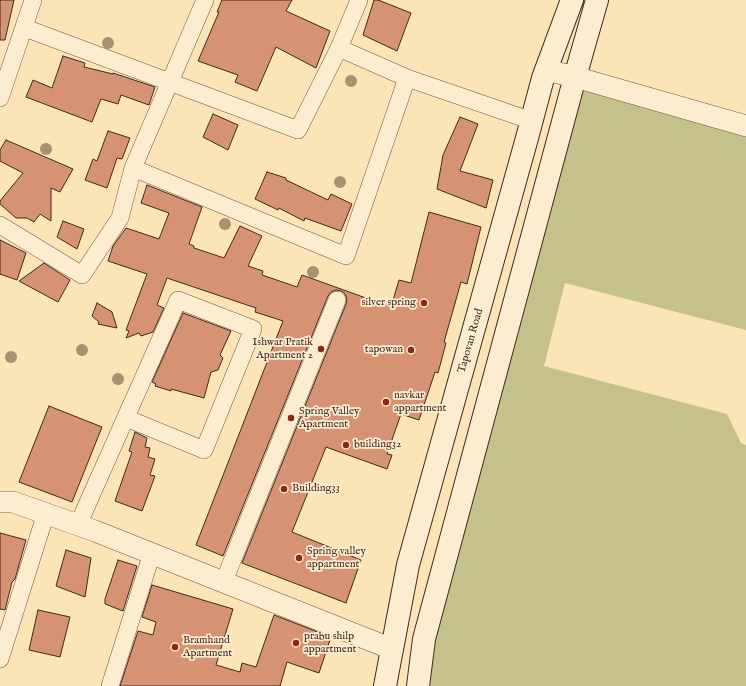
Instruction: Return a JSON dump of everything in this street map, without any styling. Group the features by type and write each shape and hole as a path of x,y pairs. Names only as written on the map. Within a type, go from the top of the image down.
{"main road":[{"name":"Tapovan Road","path":"385,686 408,565 546,70 572,0"},
{"path":"418,686 424,639 597,0"}],"street":[{"path":"0,98 25,28 33,0"},
{"path":"0,225 82,275 120,218 133,168 205,0"},
{"path":"25,28 298,130 339,48 359,0"},
{"path":"339,48 407,78 532,121"},
{"path":"546,70 746,126"},
{"path":"133,168 346,256 407,78"},
{"path":"78,524 178,300 253,328 204,450 126,418"},
{"path":"224,582 337,300"},
{"path":"0,502 13,502 78,524 392,649"},
{"path":"0,659 46,513"},
{"path":"110,686 152,553"}],"shaded area":[{"path":"575,77 746,126 746,330 565,283 544,366 727,414 741,443 746,445 746,686 425,686 436,592"}],"building":[{"path":"0,0 14,0 5,40 0,40"},
{"path":"222,0 292,0 286,11 330,31 316,68 276,47 257,91 235,82 238,75 198,61 219,12 217,12"},
{"path":"374,0 378,0 411,13 397,51 363,35"},
{"path":"63,56 85,63 84,67 113,73 155,87 149,105 121,95 118,104 101,99 92,122 26,97 33,80 52,88"},
{"path":"213,114 238,125 228,150 203,137"},
{"path":"460,117 478,124 460,171 493,180 486,208 437,189 443,155"},
{"path":"108,131 130,138 122,159 117,158 107,188 85,180 93,159 97,161"},
{"path":"6,140 73,169 60,192 51,188 51,221 40,214 34,222 27,218 16,218 0,204 0,201 23,173 0,161 0,150"},
{"path":"267,172 286,178 286,180 328,200 331,194 352,204 341,231 305,218 304,221 279,208 278,210 255,199"},
{"path":"147,185 202,207 189,244 194,246 194,248 224,258 240,226 262,236 248,266 263,271 262,275 297,287 302,275 391,307 399,280 411,283 429,212 481,227 467,284 461,282 444,342 446,343 438,373 435,372 419,420 401,414 387,454 392,455 387,469 326,447 292,532 361,560 346,603 242,563 346,304 347,299 345,294 336,290 331,292 328,296 223,556 196,545 283,321 255,312 256,308 167,278 157,305 164,308 153,332 141,336 139,333 126,338 129,331 126,330 147,274 108,261 113,246 126,228 159,239 169,213 141,203"},
{"path":"63,221 84,229 77,249 57,237"},
{"path":"0,240 26,253 17,280 0,274"},
{"path":"44,263 70,280 58,302 19,281"},
{"path":"97,303 112,312 117,328 98,324 99,322 92,316"},
{"path":"183,313 231,331 220,355 223,358 218,370 211,372 204,398 171,389 171,391 155,386 156,384 152,382"},
{"path":"49,406 102,427 72,502 19,482"},
{"path":"135,432 147,438 145,447 150,448 148,457 155,459 150,475 155,476 142,511 115,501 132,452 129,451"},
{"path":"0,533 26,540 15,579 12,582 5,610 0,609"},
{"path":"66,550 91,558 85,597 56,586"},
{"path":"118,560 137,566 123,611 105,604 105,599"},
{"name":"Bramhand Apartment","path":"152,585 233,609 216,665 240,672 242,663 256,667 274,615 331,637 319,673 287,662 280,686 120,686 138,631 153,635 156,622 142,617"},
{"path":"38,610 70,617 60,657 29,650"}],"place":[{"name":"silver spring","path":"424,303"},
{"name":"Ishwar Pratik Apartment 2","path":"321,349"},
{"name":"tapowan","path":"411,350"},
{"name":"navkar appartment","path":"386,402"},
{"name":"Spring Valley Apartment","path":"291,418"},
{"name":"building32","path":"346,445"},
{"name":"Building33","path":"284,489"},
{"name":"Spring valley appartment","path":"299,558"},
{"name":"prabu shilp appartment","path":"296,643"},
{"name":"Bramhand Apartment","path":"175,647"}]}
